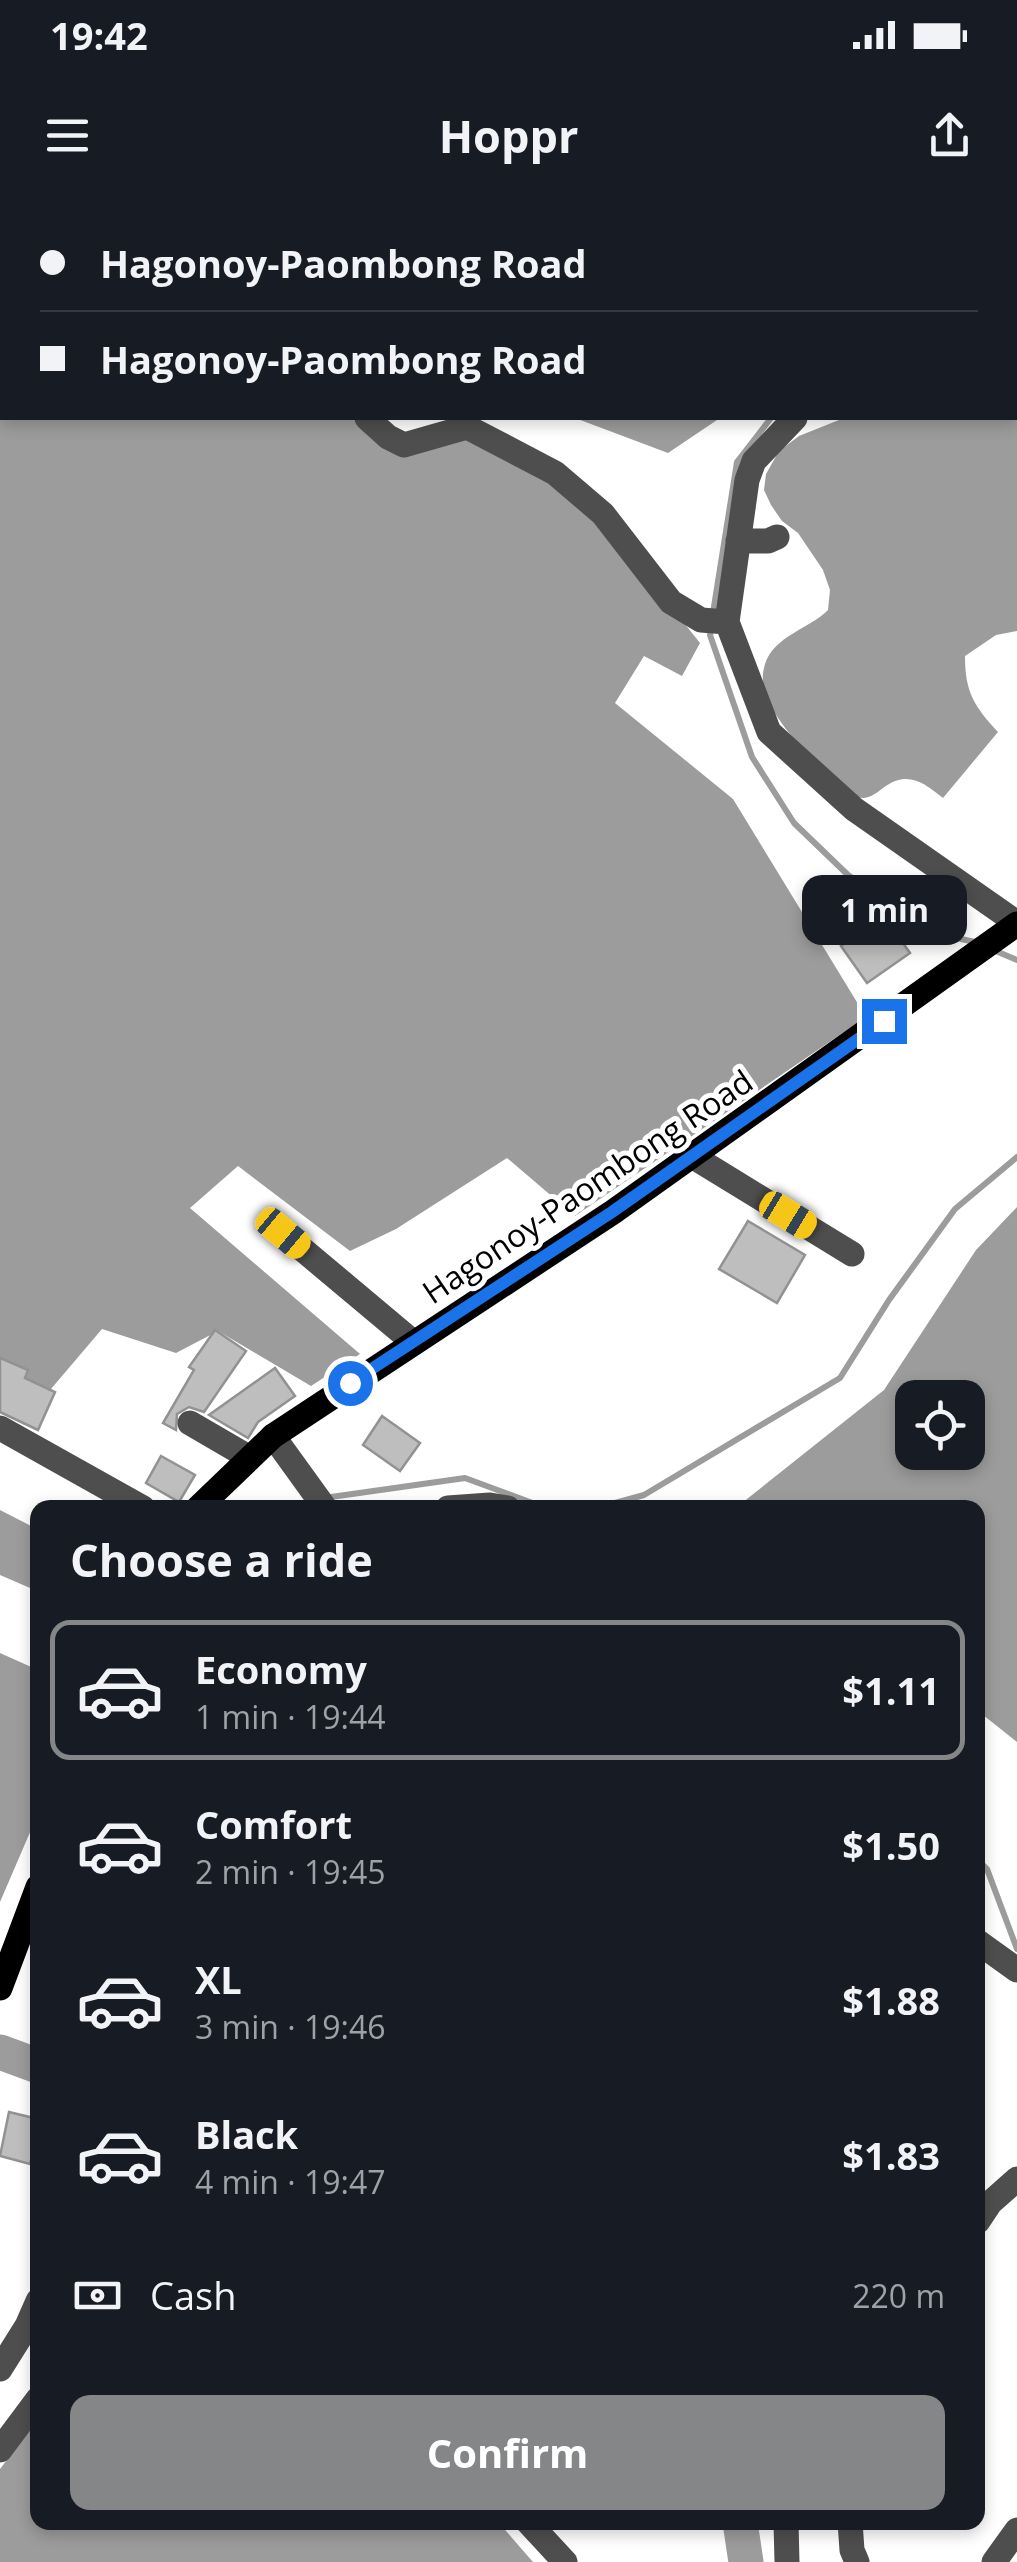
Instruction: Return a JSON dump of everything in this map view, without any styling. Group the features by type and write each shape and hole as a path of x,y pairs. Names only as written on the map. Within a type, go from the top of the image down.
{"main road":[{"name":"Hagonoy-Paombong Road","path":"206,1500 273,1436 692,1156 1013,927"},
{"path":"0,1988 30,1907"}],"street":[{"path":"369,420 404,445 467,427 555,473 603,514 671,602 717,622"},
{"path":"793,420 754,461 717,622 768,732 854,809 1013,927"},
{"path":"738,541 777,537"},
{"path":"692,1156 852,1254"},
{"path":"283,1233 413,1342"},
{"path":"190,1423 250,1458"},
{"path":"0,1428 129,1500"},
{"path":"273,1436 319,1500"},
{"path":"985,1947 1017,1970"},
{"path":"985,2211 1017,2179"},
{"path":"0,2369 30,2315"},
{"path":"0,2450 30,2411"},
{"path":"535,2530 564,2562"},
{"path":"786,2530 787,2562"},
{"path":"851,2530 852,2550 858,2562"},
{"path":"994,2562 1017,2530"}],"shaded area":[{"path":"0,420 363,420 387,447 464,433 538,471 601,519 700,643 682,676 644,656 615,703 733,799 866,1017 575,1216 507,1158 396,1229 350,1251 238,1166 190,1208 360,1354 311,1386 218,1331 176,1353 102,1329 45,1396 0,1367"},
{"path":"580,420 717,420 668,453"},
{"path":"839,420 1017,420 1017,631 996,635 965,656 972,698 998,732 943,798 922,783 907,779 863,798 852,794 807,754 779,720 765,694 763,672 776,646 828,610 830,590 823,570 798,533 782,521 764,490 766,474 779,451 799,436"},
{"path":"1017,1207 1017,1742 985,1717 985,1500 746,1500 884,1390 976,1250"},
{"path":"0,1510 30,1525 30,1588 0,1575"},
{"path":"0,1653 30,1666 30,1832 0,1902"},
{"path":"30,2429 30,2530 505,2530 533,2562 0,2562 0,2469"}],"building":[{"path":"851,880 874,902 910,953 867,983 841,946 868,927 836,895"},
{"path":"748,1221 805,1255 777,1303 719,1269"},
{"path":"215,1330 246,1351 204,1412 189,1407 177,1414 176,1430 163,1423 194,1370 189,1367"},
{"path":"0,1358 28,1370 25,1378 55,1392 38,1430 0,1412"},
{"path":"275,1368 295,1396 258,1422 248,1438 209,1415"},
{"path":"382,1416 420,1443 400,1471 363,1445"},
{"path":"161,1456 195,1475 180,1500 146,1483"},
{"path":"9,2112 30,2117 30,2164 0,2156"}],"waterway":[{"path":"713,613 737,462 769,420"},
{"path":"712,626 710,635 752,757 794,823 848,875 933,933 975,942"},
{"path":"991,949 1017,960"},
{"path":"626,1500 644,1495 840,1378 889,1300 955,1209 1017,1157"},
{"path":"324,1498 465,1478 524,1500"},
{"path":"985,1867 1017,1949"},
{"path":"0,2052 30,2063"},
{"path":"741,2530 746,2562"}],"route":[{"path":"350,1383 612,1212 884,1021"}]}
